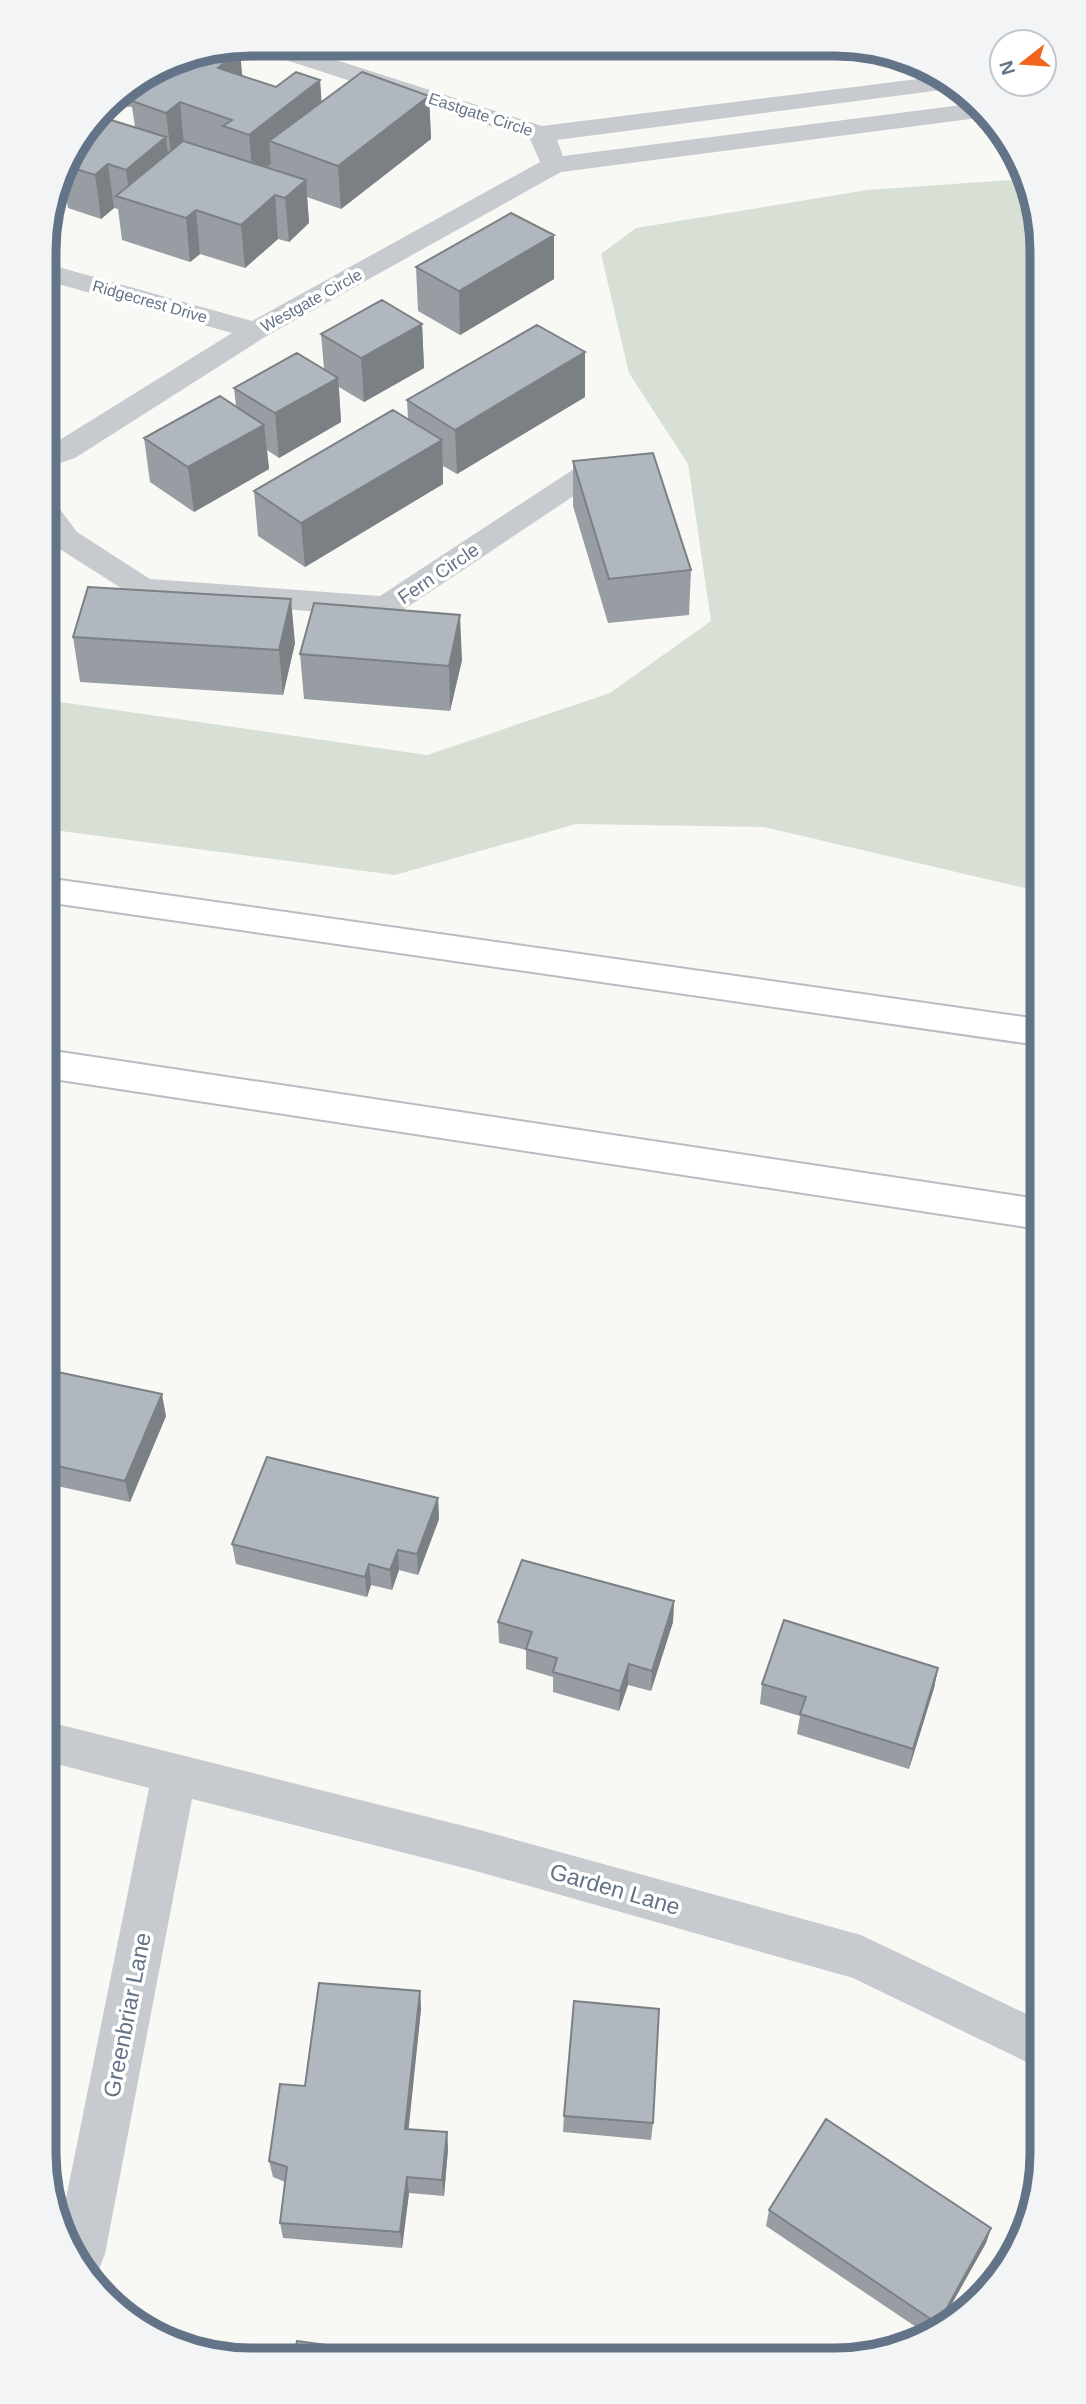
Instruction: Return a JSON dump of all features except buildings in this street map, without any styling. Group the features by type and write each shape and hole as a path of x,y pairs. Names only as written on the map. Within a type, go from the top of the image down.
{"highway":[{"path":"56,891 1030,1031"},
{"path":"56,1065 1030,1213"}],"street":[{"name":"Eastgate Circle","path":"298,56 541,134"},
{"path":"936,84 541,134 554,165 971,111"},
{"name":"Westgate Circle","path":"56,455 255,331 554,165"},
{"name":"Ridgecrest Drive","path":"56,274 255,331"},
{"name":"Fern Circle","path":"56,526 66,539 143,588 386,607 588,473"},
{"name":"Garden Lane","path":"56,1744 476,1850 861,1958 1030,2041"},
{"name":"Greenbriar Lane","path":"81,2249 174,1775"}],"shaded area":[{"path":"1016,180 1023,200 1030,251 1030,889 764,827 576,824 395,875 56,830 56,701 427,755 610,693 711,621 688,464 629,373 601,254 636,228 867,190"}]}
